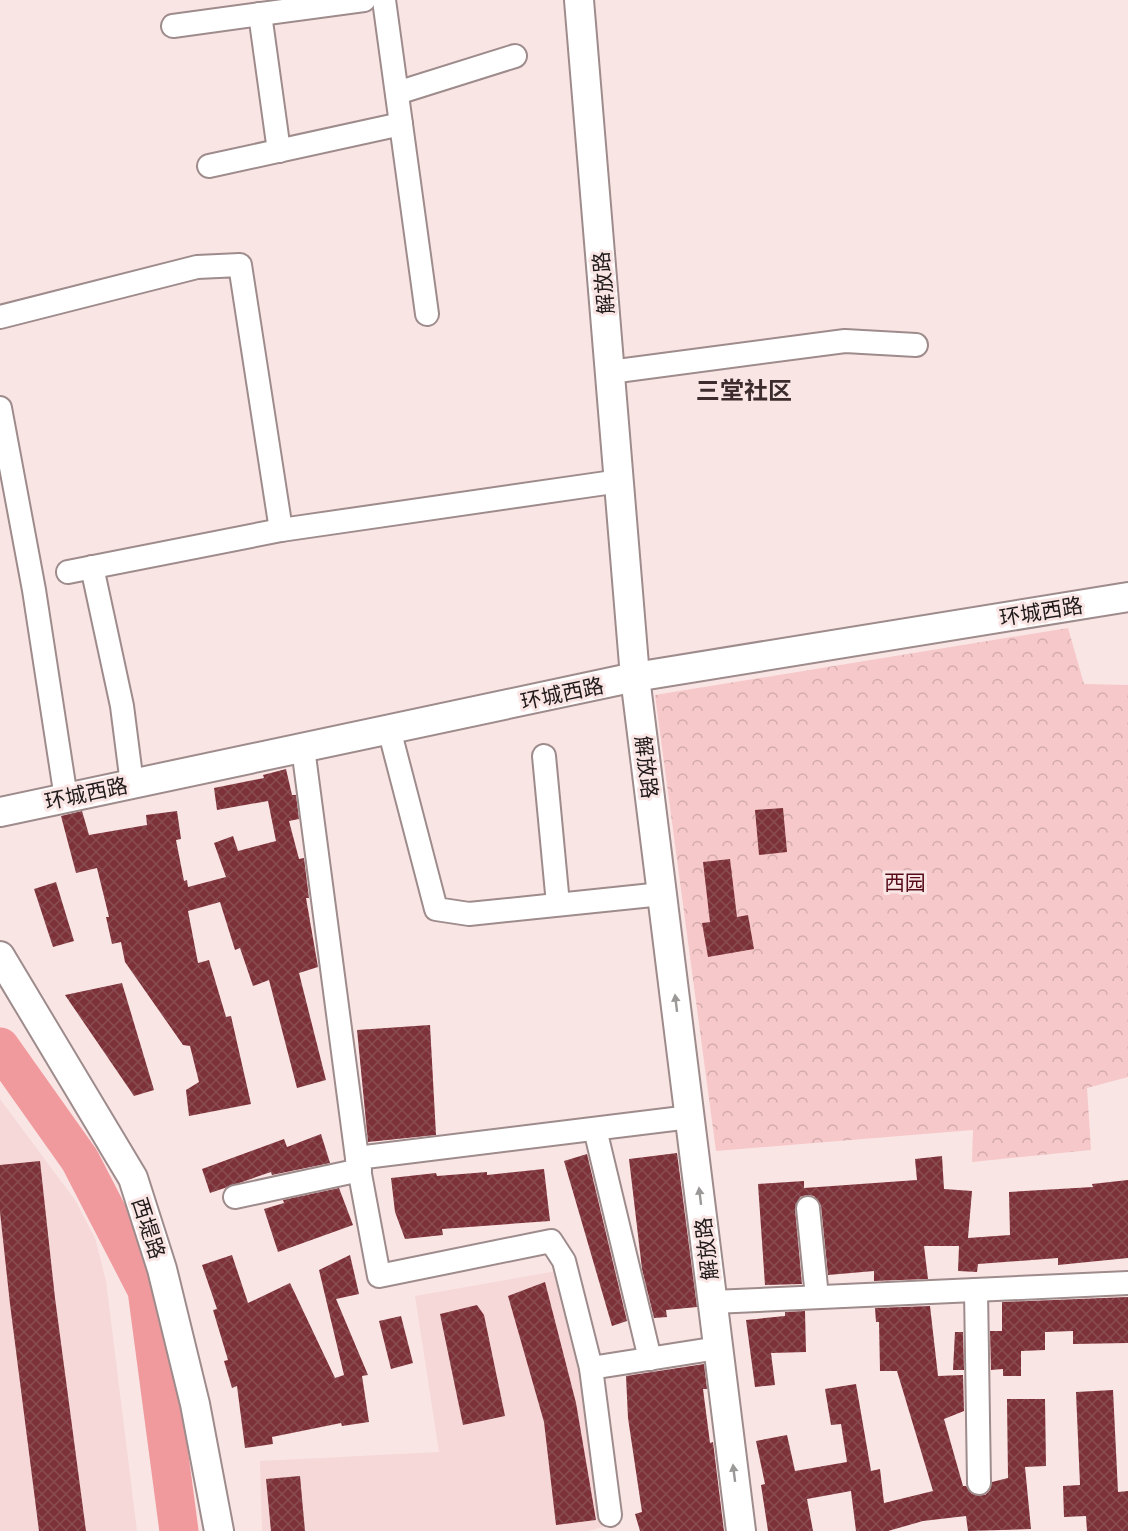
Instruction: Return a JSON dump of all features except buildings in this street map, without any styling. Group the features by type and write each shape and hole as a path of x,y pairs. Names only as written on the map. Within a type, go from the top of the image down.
{"street":[{"path":"173,26 364,0"},
{"path":"384,0 427,314"},
{"name":"解放路","path":"579,0 636,677 741,1531"},
{"path":"260,14 279,151"},
{"path":"397,93 515,56"},
{"path":"209,166 401,124"},
{"path":"0,316 197,267 240,266 281,530"},
{"path":"610,372 845,341 916,345"},
{"path":"0,408 34,590 66,798"},
{"path":"69,572 281,530 620,481"},
{"path":"92,567 122,706 132,784"},
{"name":"环城西路","path":"0,812 636,677 1128,597"},
{"path":"388,729 436,909 468,914 662,894"},
{"path":"303,747 358,1164 379,1276 551,1241 564,1261 591,1368 610,1515"},
{"path":"544,756 558,904"},
{"name":"西堤路","path":"0,956 133,1178 162,1269 219,1531"},
{"path":"235,1197 358,1164 690,1117"},
{"path":"595,1129 650,1359"},
{"path":"808,1208 817,1297"},
{"path":"713,1302 1128,1283"},
{"path":"976,1290 979,1483"},
{"path":"591,1368 718,1348"}],"shaded area":[{"path":"0,1099 75,1200 95,1238 106,1281 137,1531 0,1531"},
{"path":"562,1270 607,1526 588,1531 262,1531 260,1461 439,1452 415,1296"}],"green space":[{"name":"西园","path":"1068,628 1084,684 1128,685 1128,1077 1087,1088 1091,1150 972,1162 973,1130 716,1151 655,695"}],"waterway":[{"path":"0,1047 80,1160 147,1290 179,1531"}],"district":[{"name":"三堂社区","path":"744,390"}]}
